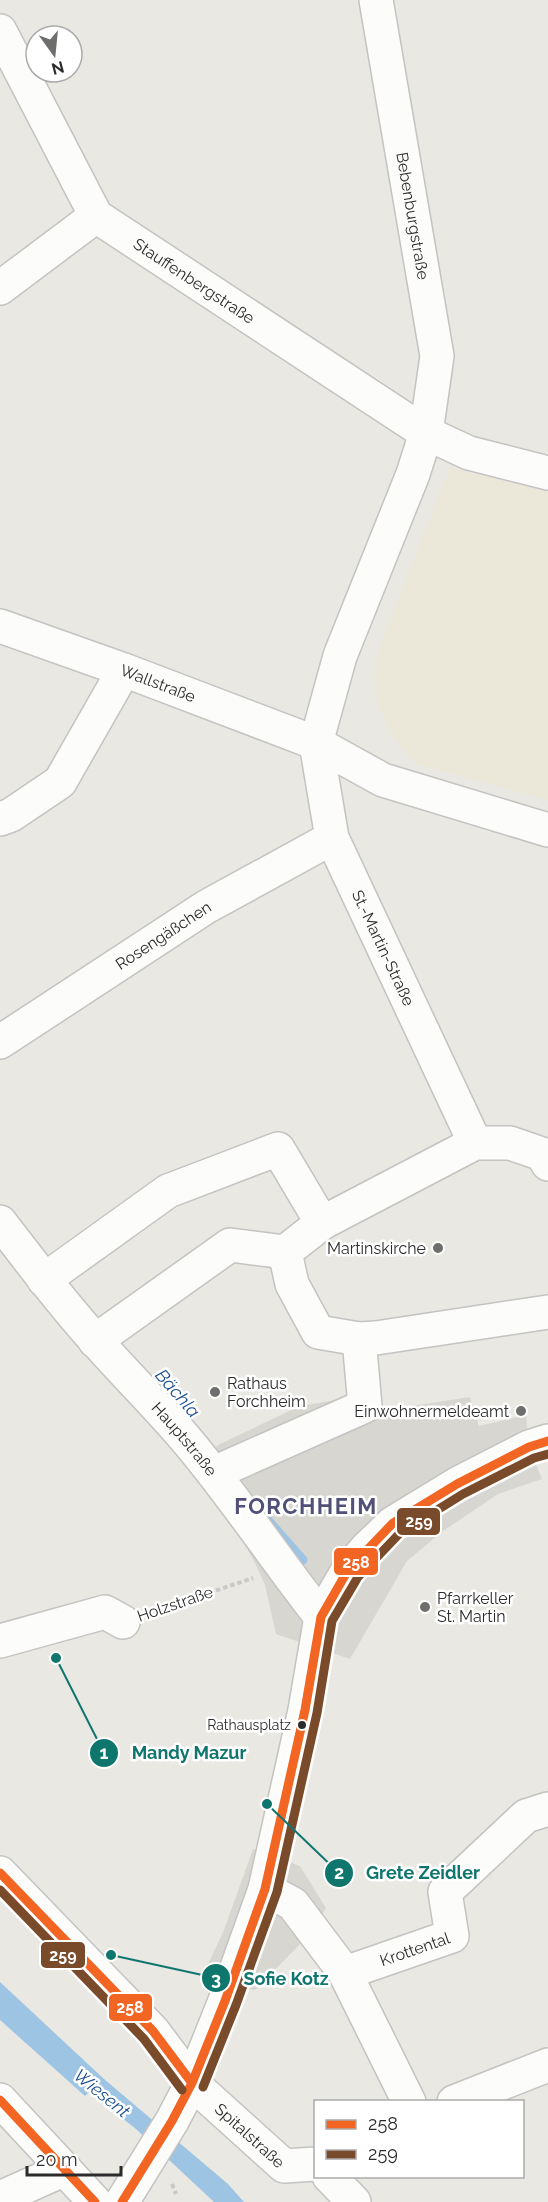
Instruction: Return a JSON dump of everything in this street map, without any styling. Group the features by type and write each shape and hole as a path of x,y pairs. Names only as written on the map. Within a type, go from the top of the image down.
{"street":[{"name":"Bebenburgstraße","path":"376,0 437,356 426,433"},
{"name":"Stauffenbergstraße","path":"0,31 96,216 426,433 469,453 548,473"},
{"path":"0,288 96,216"},
{"path":"316,743 340,656 413,474 426,433"},
{"name":"Wallstraße","path":"0,626 316,743 383,780 548,830"},
{"path":"0,819 60,782 124,670"},
{"name":"St.-Martin-Straße","path":"316,743 332,838 475,1143"},
{"name":"Rosengäßchen","path":"0,1042 206,907 332,838"},
{"path":"95,1341 230,1245 285,1252 322,1223 475,1143 510,1143 542,1154 548,1164"},
{"path":"45,1280 168,1191 278,1149 322,1223"},
{"name":"Hauptstraße","path":"0,1223 95,1341 214,1473 282,1568 321,1617"},
{"path":"285,1252 292,1284 318,1332 376,1338 548,1312"},
{"path":"214,1473 365,1406 359,1338"},
{"path":"122,2202 192,2084 225,2001 265,1889 304,1710 321,1617 348,1570 393,1523 467,1479 529,1447 548,1441"},
{"name":"Holzstraße","path":"0,1641 105,1612 123,1622"},
{"name":"Krottental","path":"345,1972 452,1936 445,1892 526,1816 548,1809"},
{"name":"Spitalstraße","path":"0,1873 153,2031 192,2084 284,2166 314,2164"},
{"path":"265,1889 293,1904 345,1972 408,2100"},
{"path":"459,2100 548,2065"},
{"path":"0,2100 95,2202"},
{"path":"0,2198 65,2169"},
{"path":"331,2178 354,2202"}],"path":[{"name":"Holzstraße","path":"123,1622 282,1568"}],"shaded area":[{"path":"450,467 548,492 548,800 416,764 393,737 379,709 374,677 378,651"},
{"path":"361,1396 373,1412 470,1397 479,1426 526,1415 529,1447 542,1479 498,1494 443,1531 407,1561 350,1659 276,1634 265,1585 256,1565 226,1510 191,1464 220,1444 300,1406"},
{"path":"253,1849 300,1866 326,1908 308,1936 255,1990 218,1987 203,1975 224,1930"}],"water":[{"name":"Wiesent","path":"0,1982 104,2079 228,2184 244,2202 214,2202 136,2129 89,2092 85,2096 0,2020"}],"waterway":[{"name":"Bächla","path":"268,1520 303,1560"}],"transit line":[{"name":"258","path":"122,2202 172,2121 192,2083 225,2001 265,1889 305,1710 321,1617 348,1570 393,1523 457,1484 529,1447 548,1441"},
{"name":"259","path":"203,2087 277,1892 317,1713 332,1621 358,1577 400,1533 463,1494 534,1458 548,1454"},
{"name":"258","path":"0,1873 153,2031 192,2083"},
{"name":"259","path":"0,1890 144,2039 182,2090"},
{"name":"258","path":"0,2100 95,2202"}],"place":[{"name":"Martinskirche","path":"438,1248"},
{"name":"Rathaus Forchheim","path":"215,1392"},
{"name":"Einwohnermeldeamt","path":"521,1411"},
{"name":"Pfarrkeller St. Martin","path":"425,1607"},
{"name":"Mandy Mazur","path":"56,1658"},
{"name":"Rathausplatz","path":"302,1725"},
{"name":"Grete Zeidler","path":"267,1804"},
{"name":"Sofie Kotz","path":"111,1955"}],"district":[{"name":"FORCHHEIM","path":"306,1506"}]}
